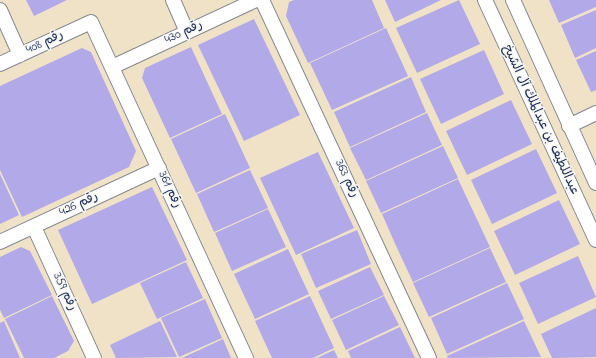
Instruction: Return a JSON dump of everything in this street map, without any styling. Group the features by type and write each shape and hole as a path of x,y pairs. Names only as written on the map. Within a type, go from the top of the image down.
{"street":[{"path":"173,0 187,32"},
{"name":"رقم 430","path":"112,67 256,0"},
{"name":"رقم 363","path":"262,0 429,358"},
{"name":"عبداللطيف بن عبدالملك آل الشيخ","path":"485,0 596,240"},
{"name":"عبداللطيف بن عبدالملك آل الشيخ","path":"513,0 596,184"},
{"path":"0,10 20,55"},
{"name":"رقم 408","path":"0,64 91,22"},
{"name":"رقم 361","path":"91,22 246,358"},
{"path":"569,126 596,113"},
{"name":"رقم 426","path":"0,242 159,168"},
{"name":"رقم 359","path":"34,226 90,357"}],"building":[{"path":"26,0 67,0 34,16"},
{"path":"294,0 372,0 384,28 308,63 286,16 289,2"},
{"path":"385,0 441,0 395,22"},
{"path":"459,0 480,44 417,73 396,28"},
{"path":"549,0 596,0 596,7 559,23"},
{"path":"596,10 596,48 575,58 561,25"},
{"path":"254,19 300,115 244,141 198,45"},
{"path":"386,28 408,76 332,110 310,63"},
{"path":"191,47 222,114 170,138 142,78 145,68"},
{"path":"82,48 91,52 136,151 129,167 22,217 0,170 0,86"},
{"path":"484,50 504,94 441,124 420,79"},
{"path":"596,51 596,90 591,92 576,60"},
{"path":"411,77 426,112 350,147 334,112"},
{"path":"511,100 532,144 467,175 446,131"},
{"path":"427,113 442,145 366,180 350,148"},
{"path":"225,114 250,168 196,193 171,139"},
{"path":"443,146 458,178 381,213 366,181"},
{"path":"536,149 557,193 492,224 471,180"},
{"path":"318,152 354,228 296,255 260,178"},
{"path":"250,170 268,208 214,232 197,194"},
{"path":"0,174 19,215 0,224"},
{"path":"458,179 474,213 397,248 382,214"},
{"path":"152,187 187,260 92,304 58,230"},
{"path":"559,200 580,244 515,275 494,231"},
{"path":"268,209 286,247 232,271 215,233"},
{"path":"474,213 490,247 413,282 397,248"},
{"path":"357,230 371,264 316,288 301,254"},
{"path":"21,247 30,251 52,295 4,318 0,310 0,257"},
{"path":"490,248 506,282 429,317 413,283"},
{"path":"288,249 309,294 255,319 234,274"},
{"path":"578,256 596,297 538,324 519,283"},
{"path":"186,262 203,298 157,319 140,283"},
{"path":"370,267 384,295 331,319 318,291"},
{"path":"507,283 524,319 447,354 431,318"},
{"path":"52,296 74,341 68,351 54,358 24,358 5,319"},
{"path":"310,296 334,348 313,358 272,358 255,321"},
{"path":"384,296 399,325 346,350 332,320"},
{"path":"205,299 222,338 179,357 161,318"},
{"path":"596,308 596,357 552,358 541,334"},
{"path":"4,321 20,358 0,358 0,323"},
{"path":"160,321 177,357 116,358 110,345"},
{"path":"524,321 541,357 448,358 447,356"},
{"path":"400,327 415,358 351,358 348,351"},
{"path":"223,339 231,358 182,358"},
{"path":"334,350 338,358 317,358"}]}
